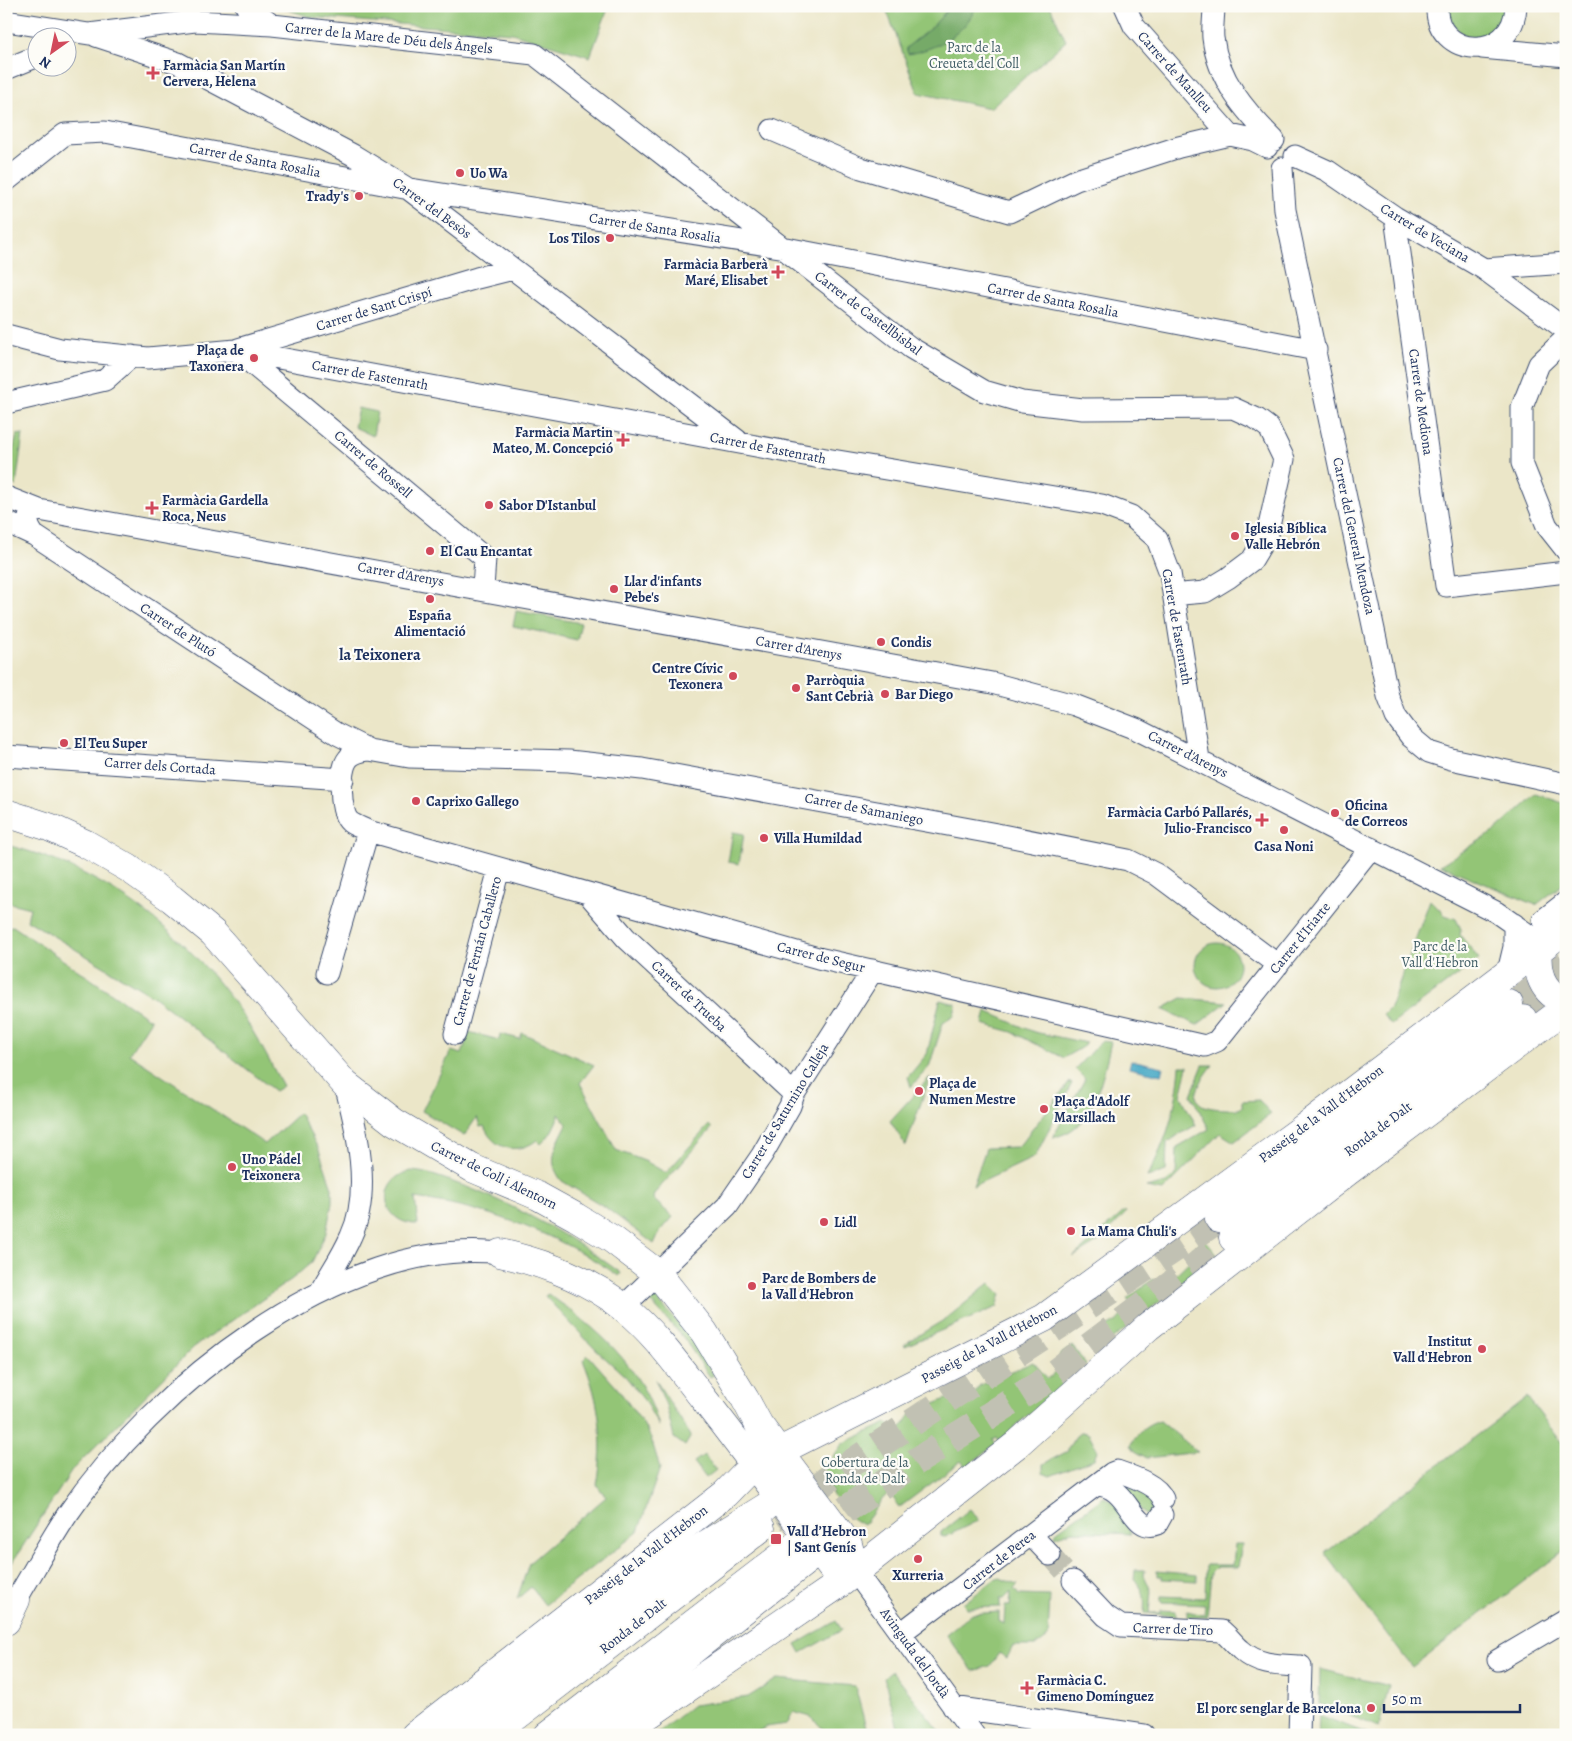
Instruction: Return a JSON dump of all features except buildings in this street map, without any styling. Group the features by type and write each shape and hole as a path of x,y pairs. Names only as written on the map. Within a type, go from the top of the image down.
{"main road":[{"name":"Carrer de Coll i Alentorn","path":"6,813 49,827 86,844 128,868 172,898 213,933 345,1084 415,1135 472,1168 538,1196 576,1217 612,1240 658,1274 704,1332 759,1425 848,1544 848,1577"},
{"name":"Passeig de la Vall d'Hebron","path":"415,1735 726,1494 754,1464 1044,1318 1313,1121 1552,937"},
{"path":"1552,937 1538,976 1552,993 1566,1001"},
{"path":"619,1735 848,1577 1016,1445 1148,1327 1347,1172 1566,1008"},
{"name":"Ronda de Dalt","path":"1226,1229 1516,1012"},
{"path":"500,1253 522,1258 564,1273 600,1291 622,1307 658,1340 754,1464 848,1577"},
{"name":"Ronda de Dalt","path":"449,1735 655,1576 770,1512 492,1735"},
{"path":"548,1735 801,1553 585,1735"}],"street":[{"path":"246,6 272,25"},
{"name":"Carrer de Manlleu","path":"1125,6 1134,26 1230,135"},
{"path":"1214,6 1213,38 1224,76 1240,105 1270,144"},
{"path":"1437,6 1438,21 1445,33 1456,42 1468,47 1566,56"},
{"path":"1482,48 1494,44 1504,37 1512,26 1516,6"},
{"name":"Carrer de la Mare de Déu dels Àngels","path":"6,21 89,34 195,22 272,25 534,54"},
{"path":"78,39 89,34"},
{"name":"Carrer del Besòs","path":"89,34 178,63 353,156 407,188 740,442"},
{"name":"Carrer de Castellbisbal","path":"534,54 786,248 912,348 984,391 1022,402 1083,409 1233,408 1257,419 1270,428 1284,459 1267,534 1252,560 1228,578 1205,592 1182,594 1174,598"},
{"path":"6,69 28,60"},
{"path":"772,130 861,168 1009,212 1076,180 1106,169 1230,135 1270,144 1281,138 1288,140 1294,148 1288,162"},
{"name":"Carrer de Santa Rosalia","path":"6,181 65,134 105,132 407,188 786,248 1316,350"},
{"name":"Carrer de Veciana","path":"1288,162 1328,171 1396,217 1484,269 1566,264"},
{"name":"Carrer del General Mendoza","path":"1288,162 1285,210 1388,696 1396,717 1412,737 1429,752 1451,759 1566,784"},
{"name":"Carrer de Mediona","path":"1396,217 1446,586 1566,572"},
{"name":"Carrer de Sant Crispí","path":"236,350 513,269"},
{"path":"1484,269 1566,330"},
{"name":"Carrer de Fastenrath","path":"6,335 60,349 140,357 236,350 826,459 1102,505 1131,516 1157,539 1170,573 1198,759"},
{"path":"1566,338 1538,364 1522,406 1522,463 1547,526 1566,550"},
{"name":"Carrer de Rossell","path":"236,350 485,558 483,589"},
{"path":"6,403 105,380 140,357"},
{"name":"Carrer d'Arenys","path":"6,497 39,510 483,589 992,683 1074,705 1136,729 1198,759 1496,912 1514,924 1552,937"},
{"path":"34,535 28,527 28,520 30,514 39,510"},
{"name":"Carrer de Plutó","path":"6,522 34,535 322,724 369,750"},
{"path":"331,778 341,736"},
{"path":"331,778 349,757 369,750"},
{"name":"Carrer de Samaniego","path":"369,750 416,757 569,761 642,769 756,788 1128,860 1156,874 1278,965"},
{"name":"Carrer dels Cortada","path":"6,756 331,778"},
{"name":"Carrer de Segur","path":"331,778 345,814 365,839 413,845 818,958 1205,1046 1217,1041 1227,1028"},
{"path":"327,973 365,839"},
{"name":"Carrer d'Iriarte","path":"1227,1028 1371,848"},
{"name":"Carrer de Fernán Caballero","path":"455,1034 499,869"},
{"name":"Carrer de Trueba","path":"589,895 626,938 794,1094"},
{"name":"Passeig de la Vall d'Hebron","path":"1552,937 1566,902"},
{"path":"1508,972 1514,947 1514,924"},
{"name":"Carrer de Saturnino Calleja","path":"622,1307 727,1206 762,1155 790,1106 794,1094 873,970"},
{"path":"322,1290 352,1235 361,1195 358,1152 345,1084"},
{"path":"10,1609 67,1516 134,1434 181,1389 228,1349 322,1290 354,1276 416,1258 465,1250 500,1253"},
{"name":"Carrer de Perea","path":"901,1633 1031,1535 1097,1485 1117,1470 1158,1491 1162,1507 1157,1524 1152,1526 1141,1524 1118,1492 1106,1485 1097,1485"},
{"path":"1031,1535 1050,1555"},
{"name":"Avinguda del Jordà","path":"848,1577 901,1633 974,1735"},
{"name":"Carrer de Tiro","path":"1073,1581 1106,1616 1121,1626 1222,1631 1239,1649 1254,1659 1274,1665 1301,1666 1299,1735"},
{"path":"1498,1660 1566,1620"},
{"path":"953,1707 1087,1731 1144,1735"}],"green space":[{"path":"277,6 609,6 590,57 512,33 310,17"},
{"name":"Parc de la Creueta del Coll","path":"885,6 1050,6 1066,41 990,108 918,93"},
{"path":"943,6 976,6 965,25 949,39 919,52 908,54 906,48 933,26 948,9"},
{"path":"1447,6 1506,6 1500,25 1484,36 1475,37 1467,36 1460,32 1449,16"},
{"path":"358,408 377,412 373,436 354,427"},
{"path":"23,434 16,486 6,480 6,462 10,462 17,435"},
{"path":"516,611 581,623 577,640 513,626"},
{"path":"1536,794 1566,804 1566,882 1536,905 1440,865 1495,831"},
{"path":"733,832 744,834 739,864 728,862"},
{"path":"6,845 43,856 79,872 114,891 147,913 177,939 205,967 230,997 252,1030 283,1086 275,1091 154,997 27,920 30,908 6,902"},
{"name":"Parc de la Vall d'Hebron","path":"1430,900 1445,915 1456,919 1461,929 1460,935 1479,959 1391,1025 1383,1015 1390,1008"},
{"path":"13,926 151,1020 129,1054 265,1144 299,1113 319,1150 332,1188 332,1203 326,1233 312,1262 292,1279 194,1347 73,1469 6,1572 6,927"},
{"path":"1217,943 1229,947 1235,953 1239,965 1235,977 1229,983 1217,987 1205,983 1199,977 1195,965 1199,953 1205,947"},
{"path":"1566,958 1566,982 1560,980 1555,971 1558,963"},
{"path":"1182,998 1227,1002 1197,1025 1162,1009"},
{"path":"940,1000 956,1004 954,1016 943,1023 929,1067 911,1087 908,1077 927,1054"},
{"path":"986,1011 1034,1032 1087,1043 1064,1058 1012,1032 983,1024"},
{"path":"469,1032 499,1040 500,1034 520,1039 522,1033 594,1065 580,1083 616,1150 647,1162 666,1173 709,1125 712,1128 654,1194 653,1199 673,1217 659,1233 654,1244 605,1207 562,1181 554,1166 553,1159 554,1152 567,1124 559,1114 552,1130 541,1144 537,1140 522,1148 507,1148 493,1140 484,1126 480,1127 477,1117 464,1136 422,1111 451,1051 462,1054"},
{"path":"1101,1041 1111,1042 1100,1085 1094,1100 1078,1125 1067,1133 1053,1137 1085,1079 1075,1069"},
{"path":"1203,1065 1213,1065 1198,1088 1196,1096 1198,1102 1212,1108 1239,1109 1242,1107 1242,1101 1259,1100 1271,1114 1234,1142 1220,1133 1163,1191 1146,1188 1166,1183 1176,1175 1177,1147 1209,1129 1191,1095"},
{"path":"1180,1066 1188,1066 1181,1096 1196,1125 1167,1142 1166,1171 1147,1177 1170,1123 1174,1109"},
{"path":"930,1077 906,1146 890,1121"},
{"path":"1070,1082 1072,1083 1035,1157 973,1186 986,1148 1018,1147"},
{"path":"411,1171 425,1173 467,1187 508,1205 566,1236 621,1273 619,1276 572,1248 522,1225 470,1208 415,1198 418,1224 406,1222 396,1217 390,1210 387,1192 391,1183 399,1176"},
{"path":"1125,1211 1126,1213 1099,1241 1073,1257"},
{"path":"1205,1240 1217,1255 1103,1347 1094,1334 1117,1321 1131,1304 1127,1299 1153,1279 1157,1284 1175,1275 1196,1255 1191,1249"},
{"path":"990,1283 1001,1294 997,1307 905,1346 904,1344 947,1318"},
{"path":"548,1294 584,1321 616,1350 641,1385 651,1404 659,1426 644,1400 626,1377 595,1349 545,1296"},
{"path":"655,1297 688,1334 714,1375 710,1377 683,1337 650,1301"},
{"name":"Cobertura de la Ronda de Dalt","path":"1072,1346 1086,1364 999,1441 997,1438 993,1440 996,1444 966,1467 961,1461 900,1507 889,1493 863,1525 854,1520 837,1503 824,1471 842,1444 887,1423 897,1434 912,1413 956,1395 965,1404 980,1385 1033,1362 1048,1379 1065,1364 1059,1356"},
{"path":"588,1355 618,1389 642,1422 651,1438 660,1468 638,1532 545,1605 531,1587 517,1599 529,1563 606,1497 597,1485 601,1437 597,1406 583,1360"},
{"path":"655,1379 691,1436 685,1446 674,1438 666,1405"},
{"path":"1527,1397 1566,1448 1566,1549 1412,1667 1325,1553"},
{"path":"1160,1421 1198,1452 1147,1458 1135,1451 1131,1445 1136,1436 1147,1427"},
{"path":"1082,1432 1089,1434 1098,1451 1094,1459 1050,1476 1043,1473 1043,1464 1068,1451 1076,1436"},
{"path":"704,1455 716,1470 706,1478 694,1462"},
{"path":"1122,1482 1152,1497 1152,1515 1145,1515 1120,1484"},
{"path":"1104,1497 1116,1504 1131,1534 1072,1531 1054,1537 1057,1531"},
{"path":"970,1509 979,1520 945,1537 941,1536 941,1532"},
{"path":"1235,1544 1242,1544 1238,1567 1217,1567 1211,1573 1207,1617 1187,1617 1187,1611 1204,1615 1205,1604 1161,1602 1161,1596 1205,1598 1206,1565 1233,1565"},
{"path":"1135,1570 1145,1570 1144,1575 1151,1591 1149,1613 1160,1613 1160,1610 1176,1611 1176,1616 1144,1613 1144,1595 1138,1583 1134,1580"},
{"path":"1157,1571 1197,1575 1197,1581 1162,1579 1162,1576 1157,1576"},
{"path":"1000,1578 1018,1585 1014,1589 1019,1595 1050,1596 1048,1637 1036,1646 1013,1646 1007,1658 999,1653 990,1666 973,1671 946,1634 971,1614 999,1612 999,1621 1004,1624 1005,1606 1010,1606 1011,1592 1004,1599 1000,1599 1000,1607 967,1608 963,1604 994,1580"},
{"path":"836,1621 842,1630 801,1653 796,1644"},
{"path":"1320,1669 1389,1686 1379,1727 1319,1704"},
{"path":"892,1671 943,1735 900,1735 884,1678"},
{"path":"777,1679 855,1686 868,1735 829,1735 811,1717 793,1712 787,1724 766,1727 752,1735 655,1735 693,1705 748,1697"},
{"path":"1319,1715 1371,1735 1318,1735"}],"water":[{"path":"1131,1060 1163,1067 1161,1075 1129,1068"}],"tunnel":[{"path":"1509,1004 1566,960"},
{"path":"1523,1019 1566,986"},
{"path":"774,1518 841,1470 1219,1219"},
{"path":"811,1534 912,1464 1040,1384 1233,1238"},
{"path":"1050,1555 1073,1581"}],"place":[{"name":"Farmàcia San Martín Cervera, Helena","path":"153,73"},
{"name":"Uo Wa","path":"460,173"},
{"name":"Trady's","path":"359,196"},
{"name":"Los Tilos","path":"610,238"},
{"name":"Farmàcia Barberà Maré, Elisabet","path":"778,272"},
{"name":"Plaça de Taxonera","path":"254,358"},
{"name":"Farmàcia Martin Mateo, M. Concepció","path":"623,440"},
{"name":"Sabor D'Istanbul","path":"489,505"},
{"name":"Farmàcia Gardella Roca, Neus","path":"152,508"},
{"name":"Iglesia Bíblica Valle Hebrón","path":"1235,536"},
{"name":"El Cau Encantat","path":"430,551"},
{"name":"Llar d'infants Pebe's","path":"614,589"},
{"name":"España Alimentació","path":"430,599"},
{"name":"Condis","path":"881,642"},
{"name":"Centre Cívic Texonera","path":"733,676"},
{"name":"Parròquia Sant Cebrià","path":"796,688"},
{"name":"Bar Diego","path":"885,694"},
{"name":"El Teu Super","path":"64,743"},
{"name":"Caprixo Gallego","path":"416,801"},
{"name":"Oficina de Correos","path":"1335,813"},
{"name":"Farmàcia Carbó Pallarés, Julio-Francisco","path":"1262,820"},
{"name":"Casa Noni","path":"1284,830"},
{"name":"Villa Humildad","path":"764,838"},
{"name":"Plaça de Numen Mestre","path":"919,1091"},
{"name":"Plaça d'Adolf Marsillach","path":"1044,1109"},
{"name":"Uno Pádel Teixonera","path":"232,1167"},
{"name":"Lidl","path":"824,1222"},
{"name":"La Mama Chuli's","path":"1071,1231"},
{"name":"Parc de Bombers de la Vall d'Hebron","path":"752,1286"},
{"name":"Institut Vall d'Hebron","path":"1482,1349"},
{"name":"Vall d’Hebron | Sant Genís","path":"776,1539"},
{"name":"Xurreria","path":"918,1559"},
{"name":"Farmàcia C. Gimeno Domínguez","path":"1027,1688"},
{"name":"El porc senglar de Barcelona","path":"1371,1708"}],"district":[{"name":"la Teixonera","path":"380,655"}]}
